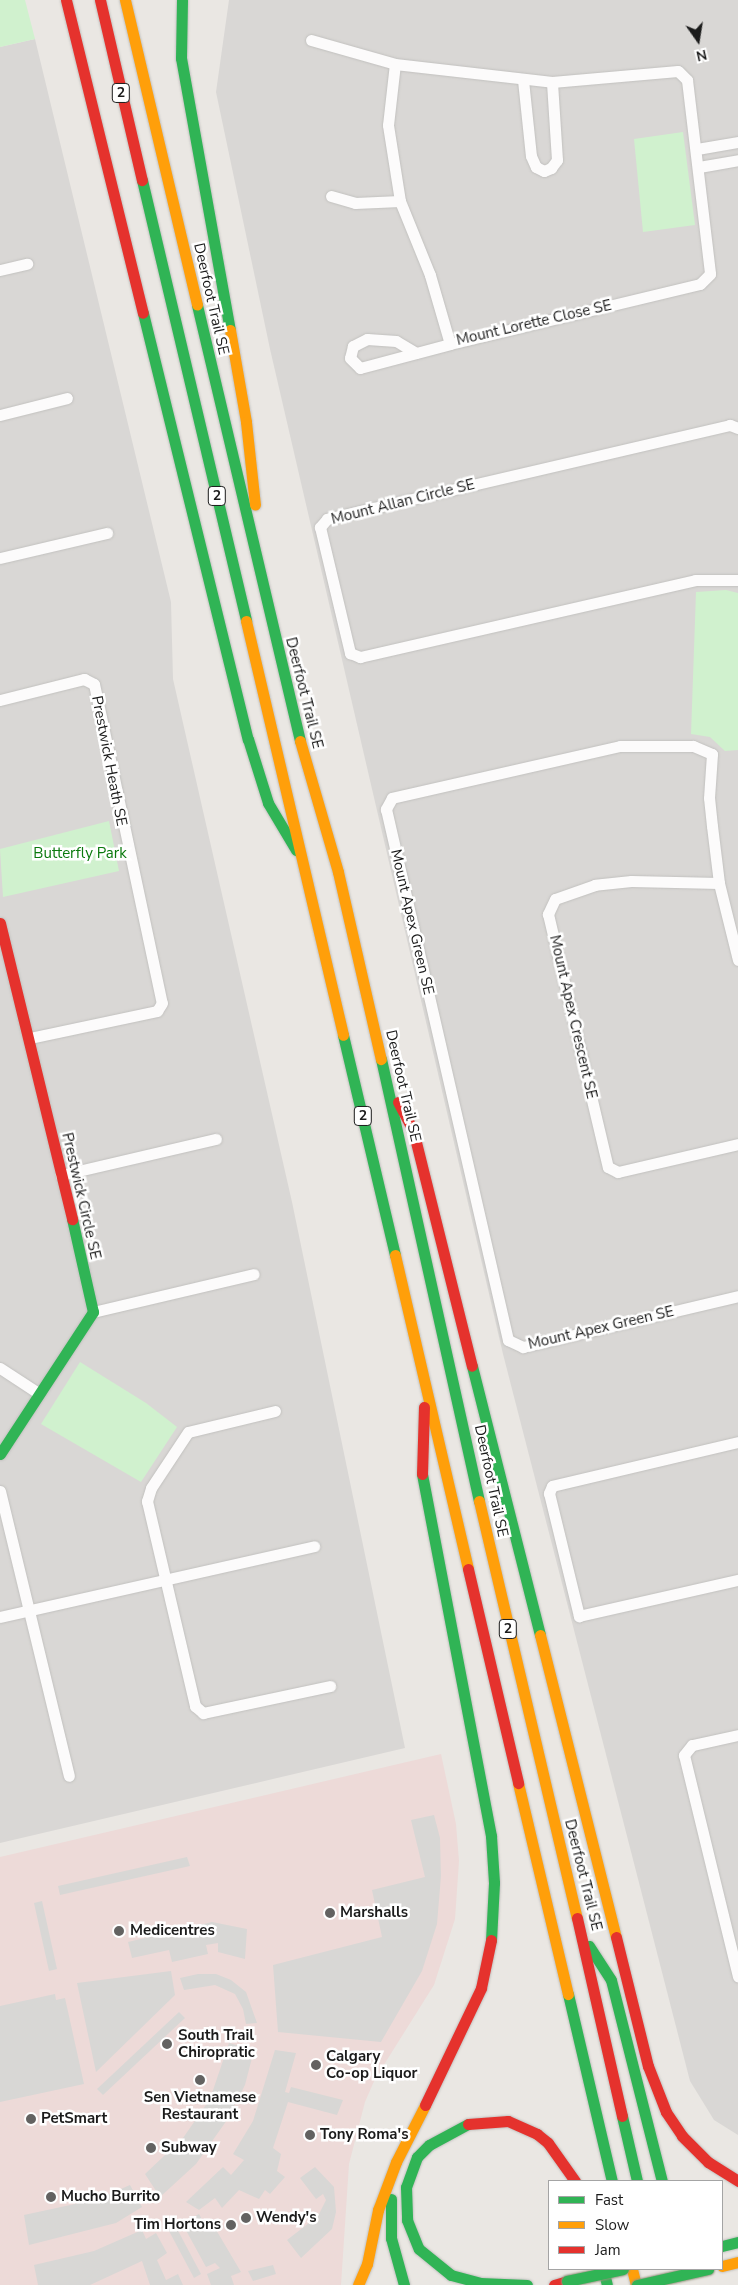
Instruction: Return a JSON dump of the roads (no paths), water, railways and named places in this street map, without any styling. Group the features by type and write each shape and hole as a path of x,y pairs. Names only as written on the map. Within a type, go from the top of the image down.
{"main road":[{"path":"66,0 248,739 268,804 281,830 301,855"},
{"name":"2","path":"100,0 612,2180"},
{"name":"Deerfoot Trail SE","path":"126,0 298,734 338,872 453,1374 493,1568 582,1937 637,2180"},
{"path":"182,0 181,58 246,422 265,597"},
{"path":"89,8 111,48"},
{"name":"Prestwick Circle SE","path":"0,923 30,1038 92,1312"},
{"path":"385,1075 413,1130 648,2066 666,2112 682,2136 708,2162 738,2181"},
{"path":"0,1454 92,1312"},
{"path":"358,2285 367,2264 378,2210 396,2162 474,2005 489,1962 494,1908 491,1836 422,1483 424,1378"},
{"path":"582,1937 611,1980 662,2180"},
{"path":"527,2285 480,2283 450,2275 419,2248 407,2220 405,2203 406,2187 417,2157 429,2145 456,2128 473,2122 508,2121 530,2130 548,2143 574,2180"},
{"path":"396,2162 389,2218 404,2285"},
{"path":"723,2246 738,2242"},
{"path":"723,2266 738,2262"},
{"path":"603,2270 607,2285"},
{"path":"554,2285 618,2270"},
{"path":"632,2270 636,2285 704,2270"},
{"path":"658,2270 661,2285"},
{"path":"684,2270 688,2285"}],"street":[{"path":"310,40 394,64"},
{"name":"Mount Lorette Close SE","path":"394,64 523,80 552,82 678,71 687,80 697,149 710,274 700,284 450,344 430,275 400,201 388,124 394,64"},
{"path":"523,80 531,156 536,166 544,171 551,168 557,160 552,82"},
{"path":"697,149 738,142"},
{"path":"699,167 738,160"},
{"path":"331,196 355,203 400,201"},
{"path":"0,270 27,264"},
{"path":"416,353 396,341 367,339 353,346 350,358 360,368 450,344"},
{"path":"0,414 67,398"},
{"name":"Mount Allan Circle SE","path":"738,428 730,425 336,516 327,519 320,527 350,653 360,657 695,580 738,580"},
{"path":"0,558 107,533"},
{"name":"Prestwick Heath SE","path":"0,700 84,679 94,684 162,1003 157,1011 30,1038"},
{"name":"Mount Apex Green SE","path":"738,960 719,883 709,798 712,754 694,746 620,746 392,798 386,809 508,1340 523,1347 738,1296"},
{"name":"Mount Apex Crescent SE","path":"719,883 631,881 595,885 554,899 548,914 608,1167 618,1172 738,1144"},
{"path":"61,1175 216,1139"},
{"path":"92,1312 254,1274"},
{"path":"0,1368 38,1393"},
{"path":"275,1411 188,1432 151,1488 146,1501 195,1706 203,1713 330,1686"},
{"path":"738,1442 552,1486 549,1493 579,1616 738,1580"},
{"path":"0,1491 69,1776"},
{"path":"0,1617 314,1546"},
{"path":"738,1735 692,1746 684,1755 738,1976"}],"place":[{"name":"Marshalls","path":"330,1913"},
{"name":"Medicentres","path":"119,1931"},
{"name":"South Trail Chiropratic","path":"167,2044"},
{"name":"Calgary Co-op Liquor","path":"316,2065"},
{"name":"Sen Vietnamese Restaurant","path":"200,2080"},
{"name":"PetSmart","path":"31,2119"},
{"name":"Tony Roma's","path":"310,2135"},
{"name":"Subway","path":"151,2148"},
{"name":"Mucho Burrito","path":"51,2197"},
{"name":"Wendy's","path":"246,2218"},
{"name":"Tim Hortons","path":"231,2225"}],"park label":[{"name":"Butterfly Park","path":"80,854"}]}
